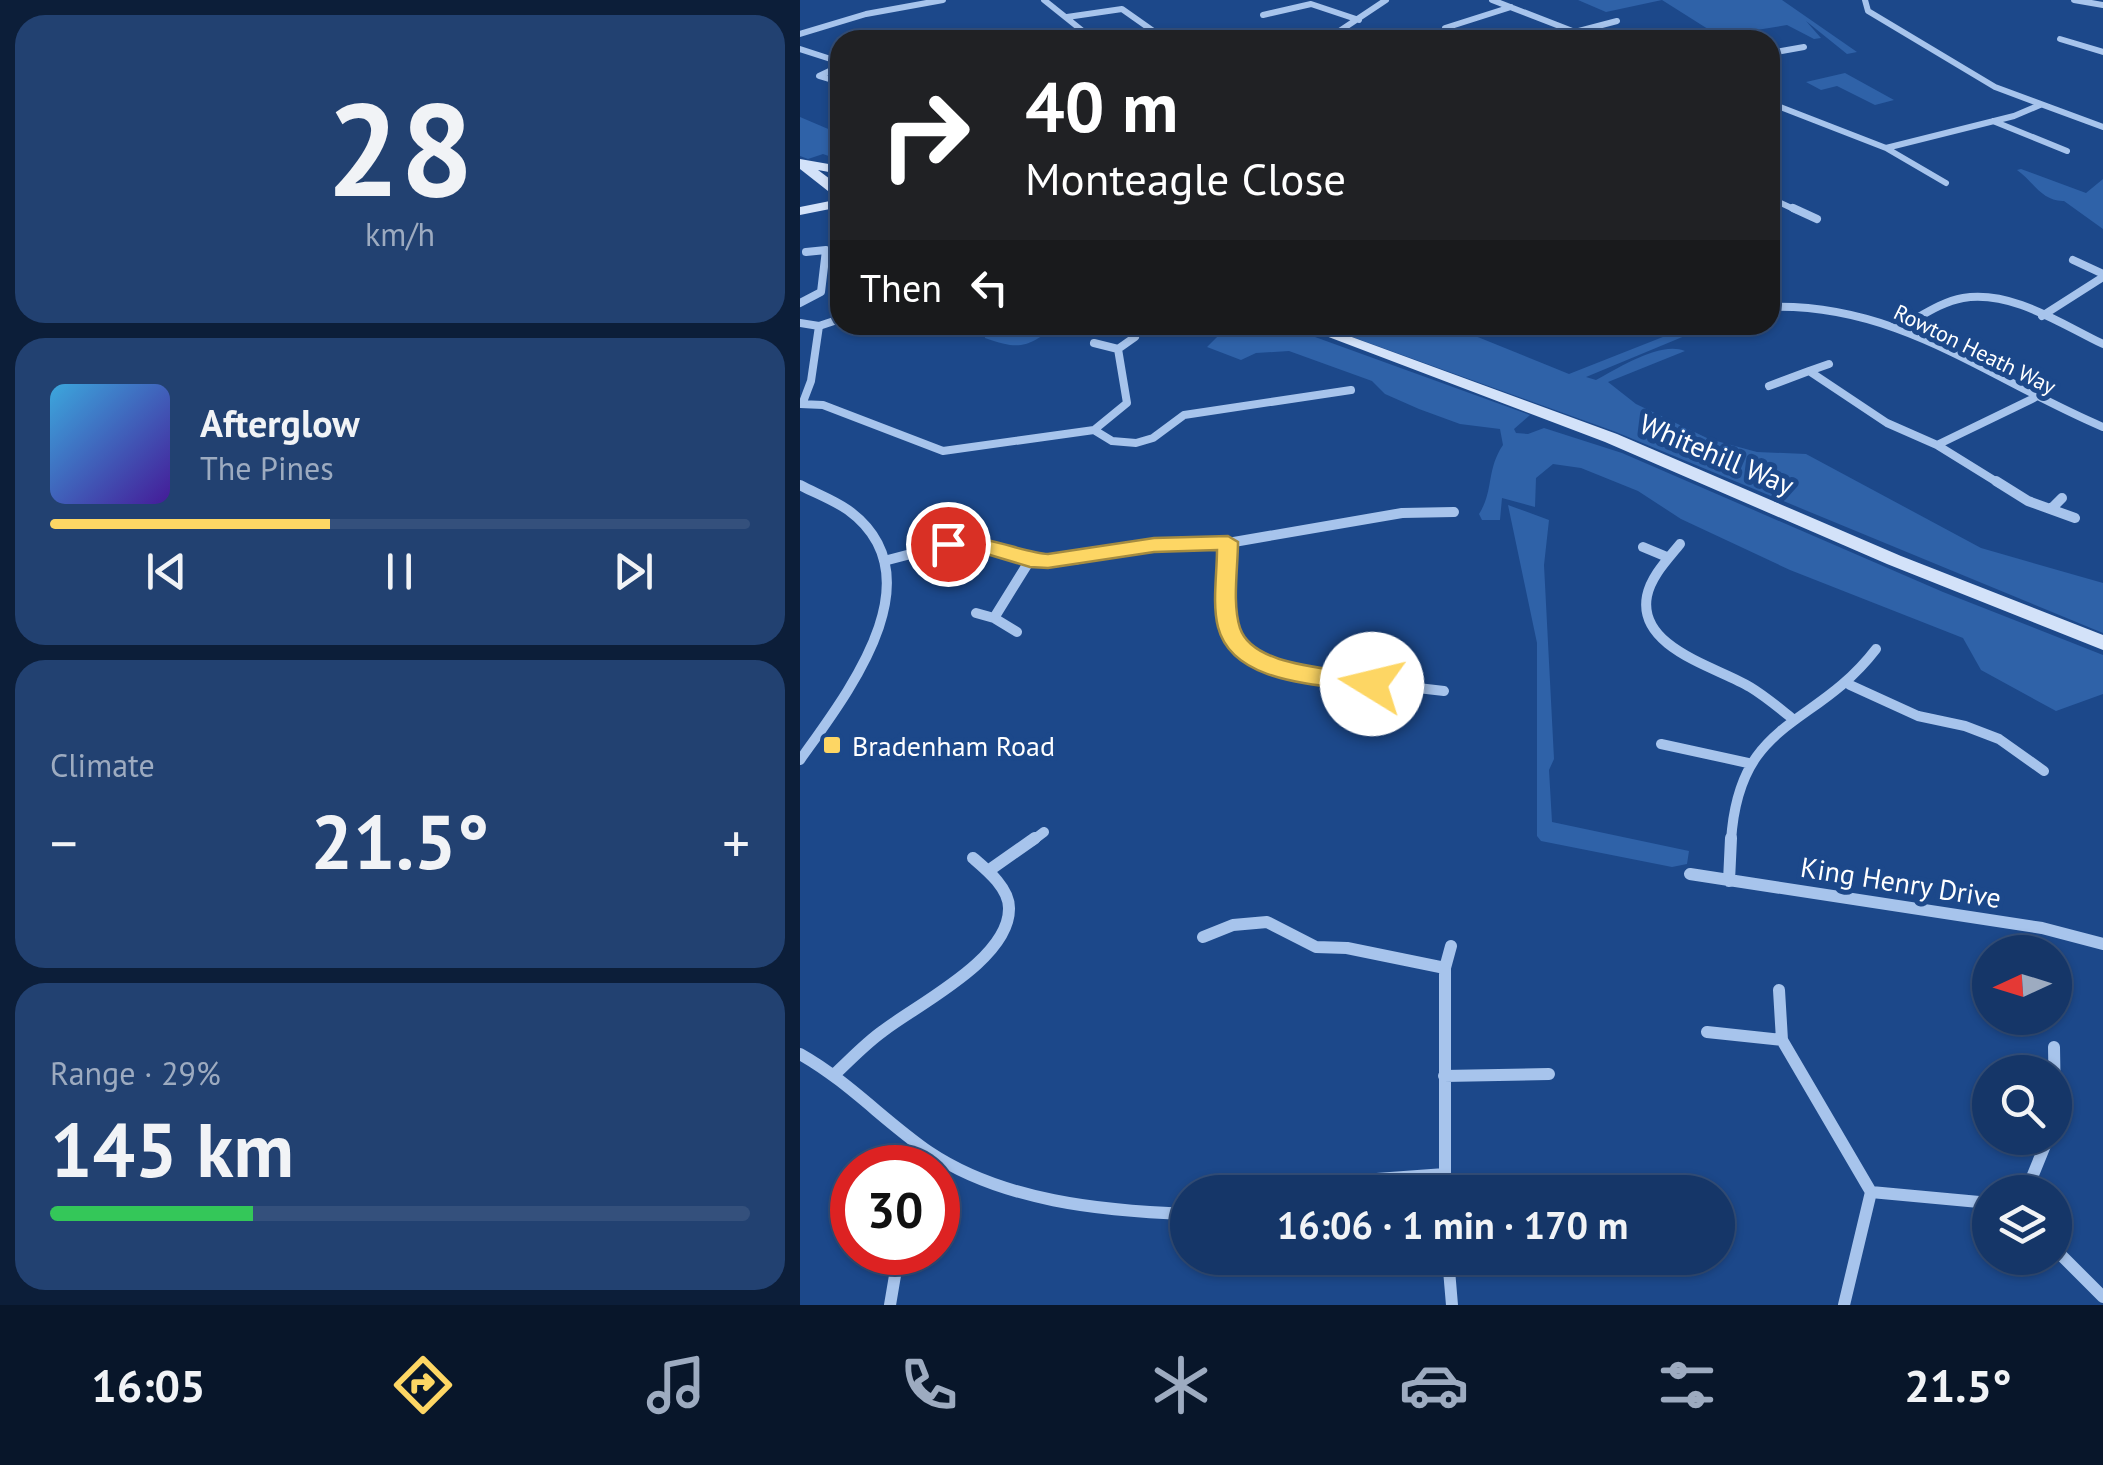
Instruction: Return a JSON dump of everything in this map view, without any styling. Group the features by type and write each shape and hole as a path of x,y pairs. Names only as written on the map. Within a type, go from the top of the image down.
{"main road":[{"path":"802,164 830,168"},
{"path":"802,164 830,186"},
{"path":"800,209 830,195"},
{"name":"Whitehill Way","path":"1332,335 1610,438 1894,560 2103,644"}],"street":[{"path":"800,34 866,14 943,0"},
{"path":"1044,0 1082,30"},
{"path":"1342,30 1386,0"},
{"path":"1494,0 1570,30"},
{"path":"1865,0 1868,11 1995,87 2103,126"},
{"path":"2074,0 2103,5"},
{"path":"1263,14 1309,2 1327,12 1359,20"},
{"path":"1445,28 1512,6"},
{"path":"1066,17 1122,9 1152,30"},
{"path":"1583,30 1617,21"},
{"path":"2060,39 2103,52"},
{"path":"1780,51 1804,47"},
{"path":"800,49 830,60"},
{"path":"819,76 830,70"},
{"path":"807,71 829,79"},
{"path":"1780,106 1886,148 1946,182"},
{"path":"1886,148 2040,106"},
{"path":"1992,120 2067,151"},
{"path":"1916,178 1930,173"},
{"path":"1780,202 1817,219"},
{"path":"806,252 830,249"},
{"path":"800,304 821,292 826,250"},
{"path":"2042,316 2103,276 2073,260"},
{"path":"1899,328 1966,298 1992,298 2103,344"},
{"name":"Rowton Heath Way","path":"1780,306 1835,308 1899,328 2034,398 2103,427"},
{"path":"800,323 819,326 830,322"},
{"path":"819,326 811,381 802,403 823,406 943,451 1094,430 1127,403 1118,349"},
{"path":"1094,344 1118,349 1134,338"},
{"path":"1770,386 1829,364"},
{"path":"1809,371 1912,438 1937,445 2010,491 2075,518"},
{"path":"1330,382 1334,393"},
{"path":"1094,430 1112,441 1136,443 1153,438 1184,415 1351,390"},
{"path":"1937,445 2034,398"},
{"path":"800,485 852,513 877,542 884,561 888,597 874,648 857,680 800,760"},
{"path":"2051,509 2062,498"},
{"path":"884,561 948,544 981,545 1030,560 1072,560 1154,545 1228,542 1376,516 1430,510 1454,512"},
{"path":"1228,542 1230,631 1253,660 1332,678 1444,691"},
{"path":"1680,544 1667,557 1648,590 1648,614 1658,634 1678,653 1745,684 1794,719"},
{"path":"1644,547 1667,557"},
{"path":"994,618 1030,560"},
{"path":"976,613 994,618 1017,632"},
{"path":"1729,881 1734,798 1748,763 1794,719 1850,685 1876,649"},
{"path":"1850,685 1918,716 1965,726 1999,739 2044,771"},
{"path":"1661,744 1748,763"},
{"path":"988,871 1044,832"},
{"path":"836,1073 888,1026 942,991 1001,935 1009,908 1002,889 973,858"},
{"name":"King Henry Drive","path":"1690,874 2042,928 2103,944"},
{"path":"1203,937 1232,925 1267,922 1316,947 1347,948 1445,968"},
{"path":"1431,1175 1445,1174 1445,968 1451,946"},
{"path":"1779,990 1782,1040 1871,1192 1844,1305"},
{"path":"1707,1032 1782,1040"},
{"path":"2054,1047 2054,1055"},
{"path":"800,1054 836,1073 917,1145"},
{"path":"1444,1076 1550,1074"},
{"path":"960,1171 1039,1195 1170,1213"},
{"path":"1871,1192 1972,1201"},
{"path":"2072,1266 2103,1297"},
{"path":"890,1305 895,1275"},
{"path":"1449,1275 1452,1305"}],"shaded area":[{"path":"1578,0 1662,0 1606,12"},
{"path":"1662,0 1782,0 1857,52 1847,54 1806,21 1821,38 1814,39 1787,25 1710,30"},
{"path":"1845,73 1894,100 1875,105 1837,86 1821,90 1806,82"},
{"path":"800,117 830,130 830,156 800,156"},
{"path":"2017,170 2086,193 2103,179 2103,229 2064,201 2043,194"},
{"path":"985,335 1044,335 1017,345"},
{"path":"1219,335 1310,335 1530,415 1514,429 1516,433 1528,434 1544,428 1622,453 1943,592 2103,655 2103,694 2056,711 1981,670 1963,638 1790,570 1681,519 1638,491 1581,468 1553,464 1536,478 1535,507 1502,498 1500,520 1482,520 1479,514 1503,445 1500,429 1460,424 1419,409 1385,394 1372,381 1289,351 1256,353 1241,360 1207,347"},
{"path":"1347,335 1473,335 1569,374 1668,335 1687,335 1586,377 1596,380 1652,353 1685,351 1608,382 1636,404 1709,439 1757,452 1806,454 1981,548 2103,583 2103,633 1616,432"},
{"path":"1508,505 1549,520 1544,565 1554,759 1549,770 1552,822 1689,851 1687,864 1672,867 1541,841 1537,836 1537,643"}],"place":[{"name":"Bradenham Road","path":"832,745"}],"route":[{"path":"948,544 981,545 1030,560 1048,561 1154,545 1228,542 1228,618 1234,641 1242,652 1266,665 1372,684"}]}
